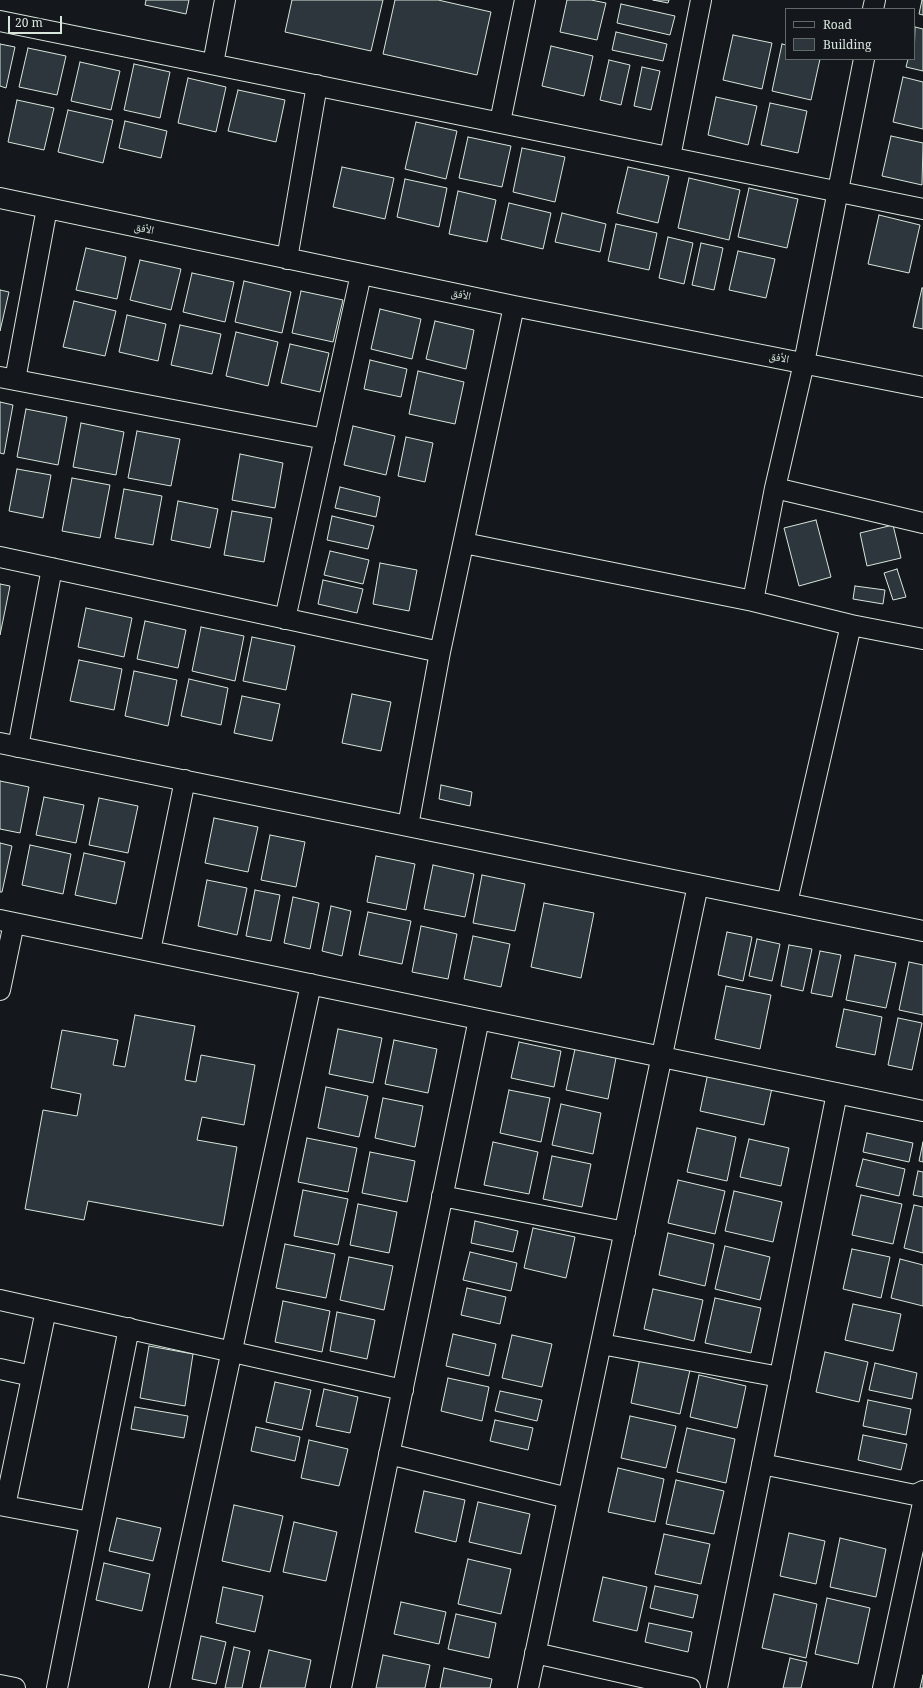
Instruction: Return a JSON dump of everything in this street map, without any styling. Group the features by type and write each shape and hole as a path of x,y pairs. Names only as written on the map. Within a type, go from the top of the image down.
{"street":[{"path":"213,64 225,0"},
{"path":"500,122 525,0"},
{"path":"670,157 701,0"},
{"path":"0,21 923,209"},
{"path":"753,601 775,488 804,363 864,60"},
{"path":"287,258 317,85"},
{"name":"الأفق","path":"0,198 514,306 923,387"},
{"path":"47,208 8,378 325,439"},
{"path":"285,618 361,274"},
{"path":"408,826 440,652 514,306"},
{"path":"775,488 923,523"},
{"path":"464,543 753,601 851,625 923,639"},
{"path":"0,557 440,652"},
{"path":"52,568 9,745 923,931"},
{"path":"786,903 851,625"},
{"path":"150,951 185,780"},
{"path":"528,1688 698,885"},
{"path":"0,990 7,921 923,1111"},
{"path":"159,1688 311,984"},
{"path":"341,1688 479,1019"},
{"path":"717,1688 837,1093"},
{"path":"442,1196 625,1232"},
{"path":"0,1300 403,1390"},
{"path":"46,1310 2,1505 90,1522"},
{"path":"57,1688 129,1328"},
{"path":"601,1344 780,1377"},
{"path":"0,1369 32,1376"},
{"path":"389,1454 568,1498"},
{"path":"762,1464 916,1495 923,1491"},
{"path":"883,1688 923,1503"},
{"path":"535,1653 690,1688"},
{"path":"0,1685 15,1688"}],"building":[{"path":"146,0 189,0 186,14 145,5"},
{"path":"292,0 383,0 371,51 285,32"},
{"path":"395,0 438,0 491,12 477,75 383,54"},
{"path":"567,0 591,0 606,3 597,40 560,32"},
{"path":"653,0 669,0 668,3"},
{"path":"923,0 923,15 919,14"},
{"path":"621,4 675,16 670,35 617,23"},
{"path":"915,27 923,29 923,71 906,67 908,60 915,60"},
{"path":"616,32 667,44 663,61 612,50"},
{"path":"733,35 772,43 762,89 723,80"},
{"path":"0,44 15,47 6,88 0,86"},
{"path":"782,44 785,45 785,60 820,60 811,100 772,91"},
{"path":"551,46 593,56 584,96 542,86"},
{"path":"28,48 66,56 57,95 19,87"},
{"path":"609,60 630,65 621,105 600,100"},
{"path":"80,62 120,71 111,110 71,101"},
{"path":"134,64 170,72 160,118 124,110"},
{"path":"642,67 660,71 651,110 634,106"},
{"path":"903,77 923,82 923,129 893,122"},
{"path":"188,78 226,87 216,132 178,123"},
{"path":"238,90 285,100 276,142 228,131"},
{"path":"716,97 757,106 748,145 708,135"},
{"path":"17,100 54,108 44,150 8,142"},
{"path":"770,103 807,111 798,153 761,145"},
{"path":"68,110 113,120 103,163 58,152"},
{"path":"125,121 167,131 161,158 119,148"},
{"path":"416,122 457,131 446,179 405,169"},
{"path":"891,136 923,143 922,185 882,176"},
{"path":"468,137 511,146 502,187 459,178"},
{"path":"522,148 565,157 555,202 513,192"},
{"path":"342,167 394,178 385,219 333,207"},
{"path":"628,167 669,176 658,223 617,213"},
{"path":"689,178 740,190 729,240 678,228"},
{"path":"405,179 447,188 439,227 397,217"},
{"path":"749,188 798,199 787,248 738,237"},
{"path":"458,191 496,200 487,242 449,234"},
{"path":"509,203 551,213 543,249 501,239"},
{"path":"562,213 606,224 600,252 555,242"},
{"path":"879,215 920,225 909,273 868,264"},
{"path":"616,224 657,233 649,270 608,261"},
{"path":"668,237 693,243 684,284 659,278"},
{"path":"701,243 723,248 714,290 692,285"},
{"path":"86,248 126,257 117,299 76,290"},
{"path":"738,251 775,259 766,298 729,290"},
{"path":"140,260 181,269 171,310 130,300"},
{"path":"192,273 234,282 225,322 183,312"},
{"path":"244,281 291,292 282,333 235,322"},
{"path":"923,288 923,329 913,327"},
{"path":"0,290 9,292 0,331"},
{"path":"301,291 343,300 333,342 292,333"},
{"path":"74,301 116,311 105,356 63,347"},
{"path":"380,309 421,319 412,359 371,349"},
{"path":"127,315 166,324 158,361 119,352"},
{"path":"435,321 474,330 466,369 426,359"},
{"path":"180,325 221,334 212,374 171,365"},
{"path":"236,332 278,342 268,386 226,376"},
{"path":"290,344 329,353 320,392 281,383"},
{"path":"370,360 407,369 401,397 364,389"},
{"path":"418,371 464,382 455,424 409,414"},
{"path":"0,402 13,405 4,454 0,453"},
{"path":"26,409 67,417 58,465 17,457"},
{"path":"81,423 124,432 116,475 73,467"},
{"path":"353,426 395,436 386,475 344,465"},
{"path":"137,431 180,439 171,486 128,478"},
{"path":"406,437 433,443 425,482 398,476"},
{"path":"240,454 283,463 275,508 232,500"},
{"path":"17,469 51,475 43,518 9,511"},
{"path":"72,478 110,485 100,538 62,531"},
{"path":"340,487 380,497 376,517 335,508"},
{"path":"124,489 162,496 153,545 115,538"},
{"path":"178,501 218,509 210,548 171,540"},
{"path":"232,511 272,518 264,562 224,555"},
{"path":"332,516 374,526 368,549 327,540"},
{"path":"816,520 831,577 799,586 784,528"},
{"path":"893,525 901,558 867,566 860,533"},
{"path":"330,551 369,560 363,584 324,575"},
{"path":"380,563 417,570 409,611 373,604"},
{"path":"897,569 906,597 893,600 884,573"},
{"path":"323,580 363,589 357,613 318,604"},
{"path":"0,584 10,586 0,635"},
{"path":"855,586 885,590 883,604 853,599"},
{"path":"86,608 132,618 124,657 78,647"},
{"path":"145,621 186,630 178,668 137,659"},
{"path":"201,627 244,636 235,681 192,671"},
{"path":"252,637 295,646 286,690 243,681"},
{"path":"79,660 122,669 114,710 70,701"},
{"path":"134,671 177,680 168,726 125,716"},
{"path":"189,679 228,688 221,725 181,716"},
{"path":"352,694 391,702 381,751 342,743"},
{"path":"242,696 280,704 272,741 234,733"},
{"path":"0,781 29,787 20,833 0,829"},
{"path":"441,785 472,792 470,806 439,799"},
{"path":"44,797 84,805 76,843 36,835"},
{"path":"99,798 138,806 128,853 89,845"},
{"path":"214,818 258,827 248,872 205,863"},
{"path":"270,835 305,842 296,887 261,880"},
{"path":"0,843 12,846 2,892 0,892"},
{"path":"30,845 71,854 63,894 22,885"},
{"path":"84,853 125,862 116,904 75,895"},
{"path":"376,856 415,864 406,910 367,902"},
{"path":"433,865 474,874 465,917 424,909"},
{"path":"482,875 525,884 515,931 473,923"},
{"path":"207,880 247,888 237,935 198,926"},
{"path":"255,890 280,895 271,941 246,936"},
{"path":"293,897 319,903 310,949 284,943"},
{"path":"544,903 594,913 581,978 531,967"},
{"path":"331,906 351,911 342,956 322,951"},
{"path":"368,912 411,921 402,964 359,955"},
{"path":"421,926 457,934 448,979 412,972"},
{"path":"727,932 752,937 743,981 718,975"},
{"path":"473,936 510,944 501,987 464,979"},
{"path":"757,939 780,944 772,981 749,976"},
{"path":"789,945 812,949 803,991 781,986"},
{"path":"820,951 841,955 832,997 811,993"},
{"path":"855,955 896,963 886,1008 846,1000"},
{"path":"909,962 923,965 923,1015 899,1010"},
{"path":"726,986 771,995 760,1049 715,1039"},
{"path":"844,1009 882,1017 875,1055 836,1047"},
{"path":"135,1015 195,1026 185,1080 196,1082 201,1055 255,1065 244,1125 202,1117 197,1140 237,1147 223,1226 88,1201 84,1220 25,1209 43,1110 77,1116 81,1094 51,1088 62,1030 118,1040 113,1065 125,1067"},
{"path":"898,1018 922,1023 912,1070 888,1065"},
{"path":"338,1029 382,1038 373,1083 329,1074"},
{"path":"394,1040 437,1049 428,1093 385,1084"},
{"path":"519,1042 561,1051 554,1087 511,1078"},
{"path":"575,1049 616,1058 608,1099 566,1090"},
{"path":"708,1073 772,1088 764,1125 700,1111"},
{"path":"326,1087 368,1096 359,1137 318,1128"},
{"path":"509,1090 550,1098 541,1142 500,1133"},
{"path":"383,1098 423,1106 415,1147 375,1138"},
{"path":"561,1104 601,1113 593,1154 552,1145"},
{"path":"697,1128 736,1137 727,1181 687,1172"},
{"path":"867,1133 913,1143 909,1162 863,1152"},
{"path":"307,1138 357,1148 348,1192 298,1182"},
{"path":"749,1139 789,1148 781,1186 740,1177"},
{"path":"493,1142 538,1152 529,1194 484,1185"},
{"path":"923,1142 923,1162 919,1161"},
{"path":"370,1152 415,1161 407,1202 362,1193"},
{"path":"552,1156 591,1164 582,1207 543,1199"},
{"path":"863,1159 905,1169 899,1196 856,1186"},
{"path":"918,1171 923,1172 923,1197 913,1195"},
{"path":"678,1180 725,1191 715,1234 668,1223"},
{"path":"303,1190 348,1199 338,1245 294,1236"},
{"path":"734,1191 782,1202 773,1242 725,1231"},
{"path":"861,1195 902,1204 893,1244 852,1235"},
{"path":"358,1204 397,1212 389,1253 350,1245"},
{"path":"914,1205 923,1207 923,1253 904,1248"},
{"path":"475,1221 518,1231 513,1252 471,1243"},
{"path":"533,1228 575,1237 566,1278 524,1268"},
{"path":"668,1233 714,1244 705,1286 659,1275"},
{"path":"285,1244 335,1254 326,1298 276,1288"},
{"path":"725,1246 770,1257 760,1300 715,1289"},
{"path":"852,1249 890,1257 881,1298 843,1289"},
{"path":"470,1252 517,1263 511,1291 463,1280"},
{"path":"349,1257 393,1266 384,1310 340,1300"},
{"path":"900,1259 923,1265 923,1306 891,1298"},
{"path":"467,1288 506,1297 500,1324 461,1315"},
{"path":"653,1289 703,1300 694,1341 644,1329"},
{"path":"715,1298 761,1308 751,1353 705,1343"},
{"path":"283,1301 330,1311 322,1352 275,1342"},
{"path":"853,1304 901,1314 893,1351 845,1340"},
{"path":"337,1312 375,1320 367,1359 330,1351"},
{"path":"453,1334 496,1344 489,1376 446,1366"},
{"path":"512,1335 552,1344 542,1387 502,1378"},
{"path":"149,1346 193,1354 185,1406 140,1398"},
{"path":"825,1352 868,1362 859,1402 816,1392"},
{"path":"640,1358 690,1370 680,1414 631,1403"},
{"path":"875,1363 917,1373 912,1399 869,1390"},
{"path":"699,1375 746,1386 737,1428 690,1417"},
{"path":"448,1378 489,1387 482,1421 441,1411"},
{"path":"275,1382 311,1390 302,1430 266,1422"},
{"path":"324,1389 358,1397 350,1433 316,1426"},
{"path":"500,1391 542,1400 537,1421 495,1411"},
{"path":"868,1400 911,1409 906,1435 863,1426"},
{"path":"135,1407 188,1416 184,1438 131,1429"},
{"path":"630,1416 676,1426 666,1468 621,1458"},
{"path":"495,1420 533,1428 528,1450 490,1441"},
{"path":"256,1427 300,1437 295,1461 251,1451"},
{"path":"687,1428 735,1439 726,1483 677,1472"},
{"path":"863,1435 907,1444 901,1470 858,1460"},
{"path":"309,1440 348,1449 339,1486 301,1478"},
{"path":"618,1468 664,1479 655,1522 608,1512"},
{"path":"676,1480 724,1491 714,1534 666,1524"},
{"path":"424,1491 465,1500 456,1542 415,1532"},
{"path":"478,1502 530,1514 521,1554 469,1542"},
{"path":"234,1505 283,1516 270,1572 222,1561"},
{"path":"117,1518 161,1528 153,1561 109,1551"},
{"path":"294,1522 337,1532 326,1581 283,1572"},
{"path":"789,1533 825,1541 816,1584 780,1576"},
{"path":"664,1534 710,1544 701,1584 655,1574"},
{"path":"840,1538 886,1549 876,1597 830,1587"},
{"path":"468,1559 511,1569 501,1614 458,1604"},
{"path":"104,1563 150,1574 142,1611 96,1600"},
{"path":"603,1577 647,1587 637,1631 593,1621"},
{"path":"655,1586 698,1595 693,1618 650,1608"},
{"path":"223,1587 263,1596 255,1632 216,1623"},
{"path":"774,1594 817,1604 806,1658 762,1648"},
{"path":"827,1598 870,1608 858,1664 815,1654"},
{"path":"401,1602 446,1612 439,1644 394,1634"},
{"path":"456,1614 496,1623 489,1658 448,1649"},
{"path":"649,1623 692,1632 688,1652 645,1642"},
{"path":"201,1636 226,1642 216,1684 192,1679"},
{"path":"234,1647 250,1651 242,1688 225,1688"},
{"path":"269,1650 311,1660 305,1688 260,1688"},
{"path":"383,1655 430,1665 425,1688 376,1688"},
{"path":"790,1658 807,1662 801,1688 783,1688"},
{"path":"444,1668 492,1679 490,1688 440,1688"},
{"path":"923,1675 923,1688 920,1688"}]}
